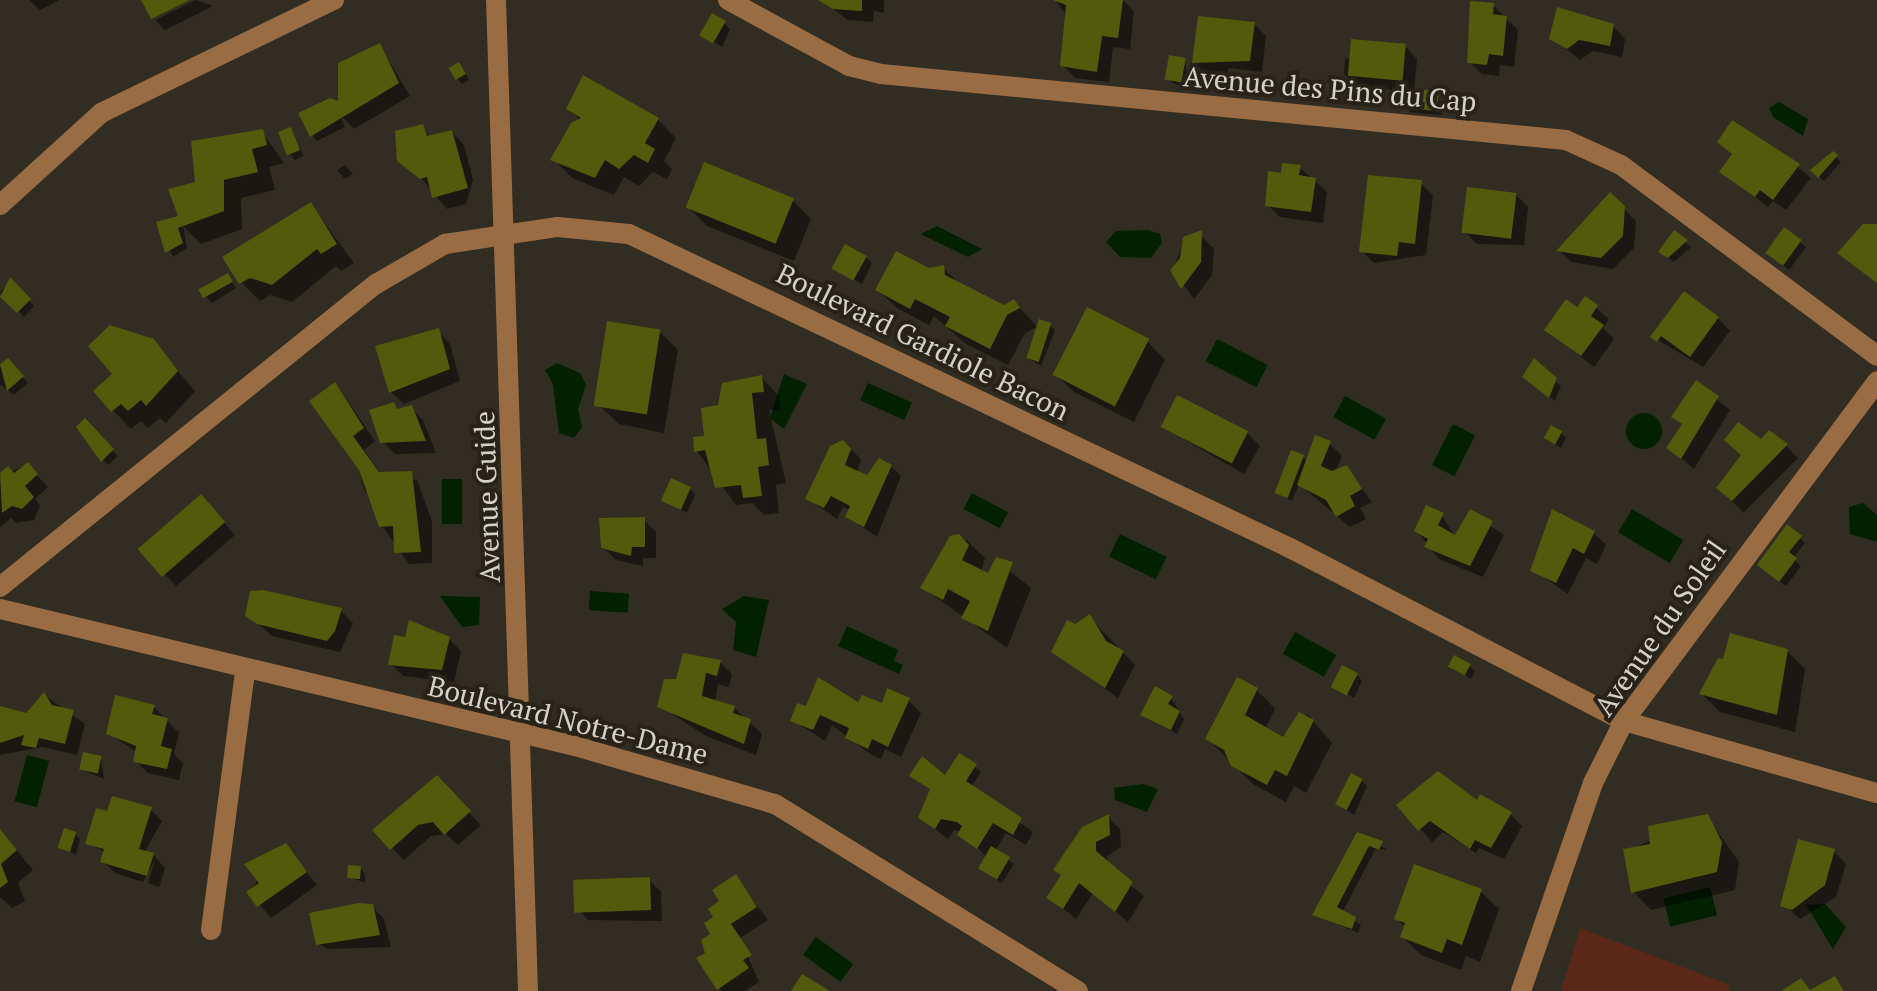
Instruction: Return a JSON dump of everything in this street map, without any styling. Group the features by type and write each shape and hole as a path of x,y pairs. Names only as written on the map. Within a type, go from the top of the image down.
{"street":[{"path":"0,205 101,112 334,0"},
{"name":"Avenue Guide","path":"496,0 524,736 520,792 528,991"},
{"name":"Avenue des Pins du Cap","path":"728,0 848,66 881,74 1566,140 1621,165 1877,356"},
{"name":"Boulevard Gardiole Bacon","path":"0,587 376,284 445,244 504,231 558,227 629,234 1290,548 1624,721 1877,793"},
{"name":"Avenue du Soleil","path":"1521,991 1593,783 1624,721 1877,381"},
{"name":"Boulevard Notre-Dame","path":"0,609 524,736 776,804 1078,991"},
{"path":"211,930 245,670"}],"shaded area":[{"path":"1779,102 1808,119 1803,136 1773,117 1769,108"},
{"path":"937,226 982,249 968,257 921,234"},
{"path":"1148,230 1160,234 1162,243 1151,258 1120,257 1106,242 1116,231"},
{"path":"1217,339 1268,365 1256,387 1206,361"},
{"path":"557,363 580,373 586,385 578,409 582,427 574,438 559,433 553,384 545,370"},
{"path":"784,374 807,384 784,429 770,418"},
{"path":"868,383 912,403 904,420 860,400"},
{"path":"1345,396 1386,419 1374,440 1333,417"},
{"path":"1644,413 1657,418 1662,431 1657,444 1644,449 1631,444 1626,431 1631,418"},
{"path":"1453,424 1475,435 1454,476 1432,465"},
{"path":"442,479 462,479 462,524 442,524"},
{"path":"972,493 1008,512 1000,528 964,509"},
{"path":"1863,503 1877,515 1877,542 1850,534 1849,507"},
{"path":"1632,509 1683,540 1670,563 1618,532"},
{"path":"1120,534 1167,557 1156,579 1109,556"},
{"path":"590,591 629,594 628,613 589,610"},
{"path":"440,596 480,597 479,625 462,627"},
{"path":"744,596 769,600 756,657 733,650 736,622 722,609"},
{"path":"847,626 898,650 894,661 903,665 899,674 838,646"},
{"path":"1295,632 1336,655 1324,677 1283,654"},
{"path":"27,755 49,761 37,807 15,801"},
{"path":"1143,784 1158,789 1147,812 1115,800 1114,788"},
{"path":"1710,887 1717,915 1670,927 1663,899"},
{"path":"1825,904 1846,927 1833,949 1806,905"},
{"path":"1580,928 1730,985 1728,991 1561,991"},
{"path":"816,937 853,964 840,982 803,955"}],"building":[{"path":"141,0 190,0 151,19"},
{"path":"818,0 862,0 862,11 833,9"},
{"path":"1053,0 1123,0 1118,38 1102,36 1097,72 1060,66 1066,5"},
{"path":"1470,1 1494,3 1493,14 1507,16 1503,56 1489,54 1487,65 1467,63"},
{"path":"1557,7 1614,24 1610,46 1579,40 1567,49 1549,39"},
{"path":"712,13 726,21 713,44 699,36"},
{"path":"1198,16 1255,22 1250,61 1192,63"},
{"path":"1351,39 1406,44 1403,81 1348,76"},
{"path":"380,43 399,83 310,137 298,113 330,98 338,101 338,63"},
{"path":"1169,55 1186,58 1181,83 1165,80"},
{"path":"459,62 466,74 456,80 449,68"},
{"path":"583,75 659,118 645,143 655,149 648,163 634,155 619,169 605,160 595,178 550,160 571,123 581,118 566,109"},
{"path":"1403,88 1439,91 1437,111 1401,108"},
{"path":"1732,120 1800,164 1773,200 1760,190 1755,197 1719,172 1732,154 1717,142"},
{"path":"423,124 427,136 452,130 468,188 432,198 427,177 420,179 397,161 395,131"},
{"path":"291,127 300,150 287,155 278,132"},
{"path":"263,129 267,145 252,149 258,172 224,180 224,211 178,228 183,243 165,253 156,222 178,216 168,189 195,182 191,141"},
{"path":"1833,151 1838,155 1818,178 1810,170"},
{"path":"704,162 794,198 776,244 686,207"},
{"path":"1282,163 1301,165 1299,175 1316,178 1311,212 1265,206 1268,171 1281,173"},
{"path":"1368,175 1422,180 1415,244 1399,242 1397,256 1359,252"},
{"path":"1467,187 1517,193 1511,239 1461,233"},
{"path":"1610,192 1625,206 1623,236 1601,258 1556,251"},
{"path":"311,202 337,244 321,254 317,249 272,285 250,278 239,284 222,257"},
{"path":"1863,224 1877,224 1877,283 1837,253"},
{"path":"1784,227 1802,240 1783,266 1765,253"},
{"path":"1202,230 1201,262 1181,289 1170,270 1180,258 1183,237"},
{"path":"1674,230 1688,240 1668,258 1658,252"},
{"path":"845,244 867,256 853,281 831,268"},
{"path":"896,251 929,268 944,265 945,275 1004,305 1014,299 1020,308 1007,315 990,349 945,326 950,317 915,299 910,309 875,290"},
{"path":"228,273 233,282 203,298 198,289"},
{"path":"10,277 31,299 17,313 0,297"},
{"path":"1684,291 1719,317 1690,357 1661,336 1657,342 1650,337"},
{"path":"1585,296 1598,305 1591,316 1604,325 1581,356 1544,330 1566,299 1577,307"},
{"path":"1087,307 1149,339 1115,406 1052,375"},
{"path":"1039,319 1051,323 1039,362 1026,358"},
{"path":"607,321 660,329 647,414 594,406"},
{"path":"110,325 154,339 178,371 146,406 141,400 128,411 121,404 111,412 93,391 112,374 88,346"},
{"path":"439,328 450,369 389,393 375,346"},
{"path":"8,358 24,376 7,391 0,364"},
{"path":"1534,358 1557,378 1549,398 1522,377"},
{"path":"762,375 764,392 752,393 757,439 766,438 769,465 758,467 762,496 743,498 741,485 715,488 705,450 694,452 693,437 704,436 701,408 718,405 722,383"},
{"path":"1696,380 1719,396 1681,459 1666,448 1682,424 1671,417"},
{"path":"335,382 364,428 353,436 379,472 412,471 421,552 394,553 393,526 379,527 359,470 309,401"},
{"path":"1177,395 1248,431 1232,463 1161,427"},
{"path":"394,402 397,409 412,405 426,441 380,443 369,410"},
{"path":"85,418 114,449 101,462 76,427"},
{"path":"1738,422 1761,439 1769,430 1788,444 1732,501 1716,488 1741,455 1724,440"},
{"path":"1551,425 1562,431 1555,444 1544,438"},
{"path":"1315,435 1331,441 1321,466 1332,471 1347,465 1362,489 1350,496 1355,506 1336,517 1326,500 1297,485"},
{"path":"843,440 851,449 845,465 867,475 879,458 892,465 864,527 845,517 850,506 831,496 824,508 805,499 830,446"},
{"path":"1291,450 1304,455 1288,498 1275,493"},
{"path":"28,462 38,474 25,486 34,497 22,509 12,506 2,513 0,473 8,466 14,473"},
{"path":"671,478 691,487 681,510 661,501"},
{"path":"201,494 225,522 162,577 138,549"},
{"path":"1426,505 1444,513 1438,525 1455,535 1470,509 1493,521 1470,566 1424,547 1428,539 1414,531"},
{"path":"1552,509 1595,531 1584,554 1573,548 1556,583 1530,571"},
{"path":"645,517 645,547 632,547 631,556 601,548 599,518"},
{"path":"1787,524 1802,536 1789,552 1797,558 1779,582 1757,565"},
{"path":"959,534 969,545 962,560 988,573 996,557 1013,562 988,631 961,618 970,601 948,589 943,600 920,588 950,536"},
{"path":"263,590 342,608 335,631 327,641 257,624 245,616 250,591"},
{"path":"1090,614 1106,641 1124,651 1105,688 1051,652 1067,620 1075,624"},
{"path":"409,620 450,637 442,670 388,665 394,635 405,637"},
{"path":"1730,633 1788,649 1777,715 1699,694 1718,658 1723,659"},
{"path":"683,653 721,660 717,676 706,673 702,696 735,706 733,713 751,719 744,744 657,707 664,679 676,679"},
{"path":"1454,655 1471,664 1465,675 1448,666"},
{"path":"1342,665 1358,673 1347,695 1331,687"},
{"path":"818,677 858,702 862,695 882,703 887,688 910,698 888,747 872,739 868,749 845,738 849,728 820,715 813,730 790,721 797,703 806,706"},
{"path":"1237,677 1258,688 1245,715 1283,737 1299,712 1314,720 1287,776 1275,770 1267,785 1231,766 1224,750 1205,739"},
{"path":"1155,686 1173,696 1168,704 1180,711 1171,730 1140,715"},
{"path":"44,692 52,705 74,710 65,744 39,738 36,748 21,745 24,735 0,743 0,706 26,713"},
{"path":"115,695 155,705 152,714 168,718 161,746 172,749 167,769 133,762 136,746 106,734"},
{"path":"83,752 102,756 98,774 79,770"},
{"path":"959,753 977,764 966,781 1022,818 1013,835 993,823 977,849 957,835 962,826 957,822 941,819 935,829 918,818 930,789 909,776 922,756 945,775"},
{"path":"1438,771 1477,800 1480,794 1512,812 1491,848 1475,840 1470,849 1430,821 1418,831 1396,805"},
{"path":"1351,773 1363,779 1347,810 1335,804"},
{"path":"437,775 471,811 444,835 433,822 418,825 390,850 372,830"},
{"path":"112,796 152,807 139,849 154,853 147,876 100,862 104,849 85,844 96,808 107,811"},
{"path":"1109,814 1110,835 1096,842 1096,851 1133,882 1115,912 1079,883 1063,909 1046,898 1061,875 1053,870 1082,827"},
{"path":"1708,814 1722,842 1717,872 1631,893 1623,849 1650,844 1648,826"},
{"path":"64,828 76,832 70,852 58,848"},
{"path":"0,829 17,850 1,864 8,882 0,888"},
{"path":"1357,832 1383,841 1379,850 1369,846 1337,907 1356,917 1352,929 1312,915"},
{"path":"1798,839 1835,849 1825,885 1792,910 1780,906"},
{"path":"286,843 307,872 257,907 246,892 259,883 244,864"},
{"path":"991,846 1010,857 997,880 978,869"},
{"path":"1414,864 1482,889 1462,945 1447,939 1442,953 1400,937 1405,923 1394,919"},
{"path":"348,865 361,866 360,879 347,878"},
{"path":"736,874 757,907 731,924 752,955 743,960 749,968 717,990 696,958 705,953 701,940 710,934 704,923 713,917 708,909 719,901 712,890"},
{"path":"650,877 651,910 574,913 573,880"},
{"path":"373,904 380,935 316,945 309,913"},
{"path":"802,974 830,991 791,991"},
{"path":"1835,976 1844,991 1781,991 1801,978 1810,990"}]}
